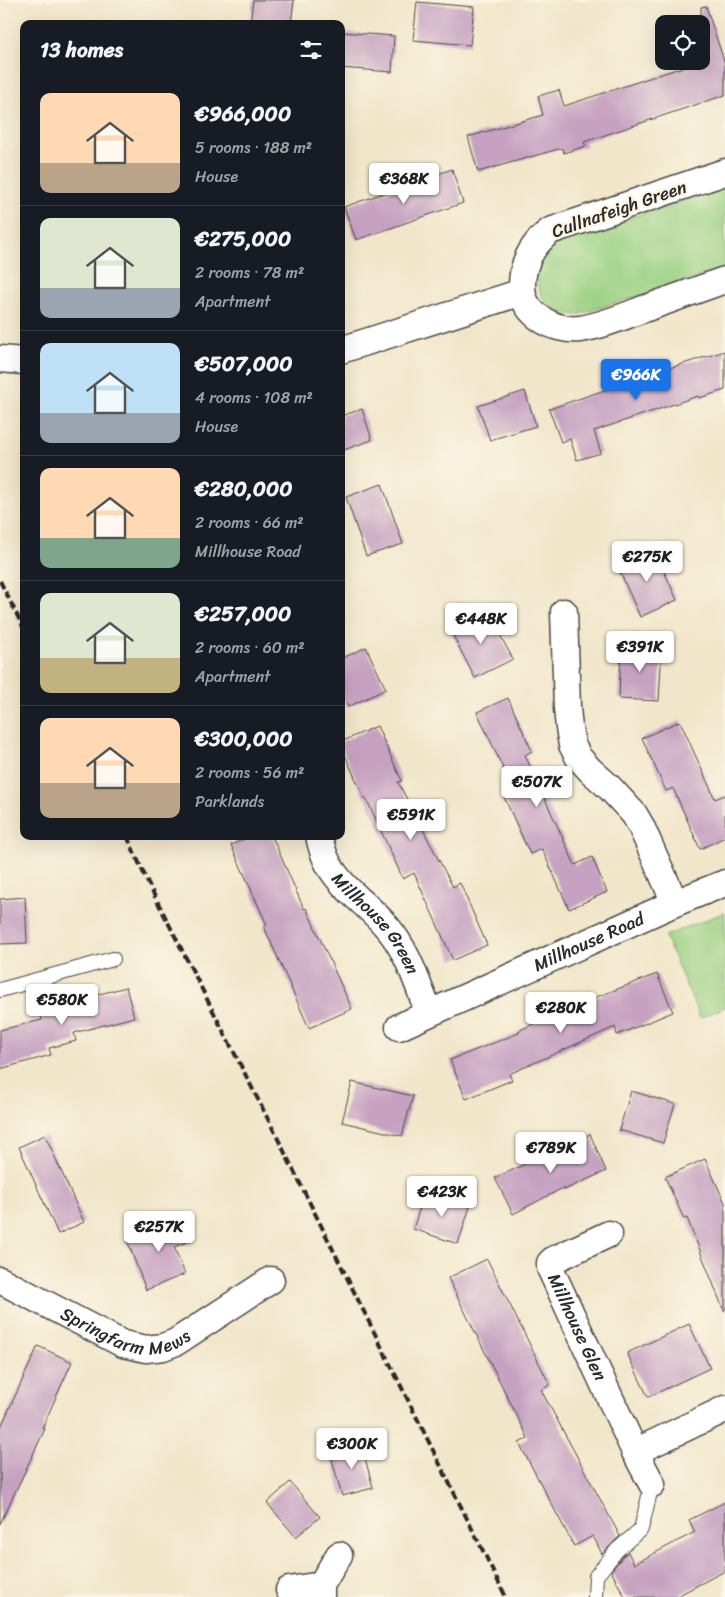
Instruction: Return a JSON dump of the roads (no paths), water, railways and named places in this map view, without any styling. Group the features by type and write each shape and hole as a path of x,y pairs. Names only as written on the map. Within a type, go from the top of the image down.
{"street":[{"name":"Cullnafeigh Green","path":"522,292 522,273 531,250 550,231 725,172"},
{"path":"345,349 522,292 525,303 540,318 554,326 580,329 603,324 725,280"},
{"path":"0,359 20,361"},
{"path":"564,612 568,728 572,744 579,758 634,814 675,903"},
{"name":"Millhouse Green","path":"319,840 324,856 335,874 347,889 386,926 397,940 408,959 429,1013"},
{"name":"Millhouse Road","path":"399,1027 675,903 725,883"},
{"name":"Millhouse Glen","path":"609,1234 555,1258 550,1266 635,1452 652,1484"},
{"name":"Springfarm Mews","path":"0,1280 115,1341 146,1350 163,1348 176,1342 271,1280"},
{"path":"635,1452 725,1408"},
{"path":"289,1590 321,1591 339,1556"}],"lane":[{"path":"0,990 114,959"},
{"path":"595,1597 596,1576 617,1550 641,1529 652,1484"}],"railway":[{"path":"0,581 20,621"},
{"path":"129,840 148,883 506,1597"}]}
